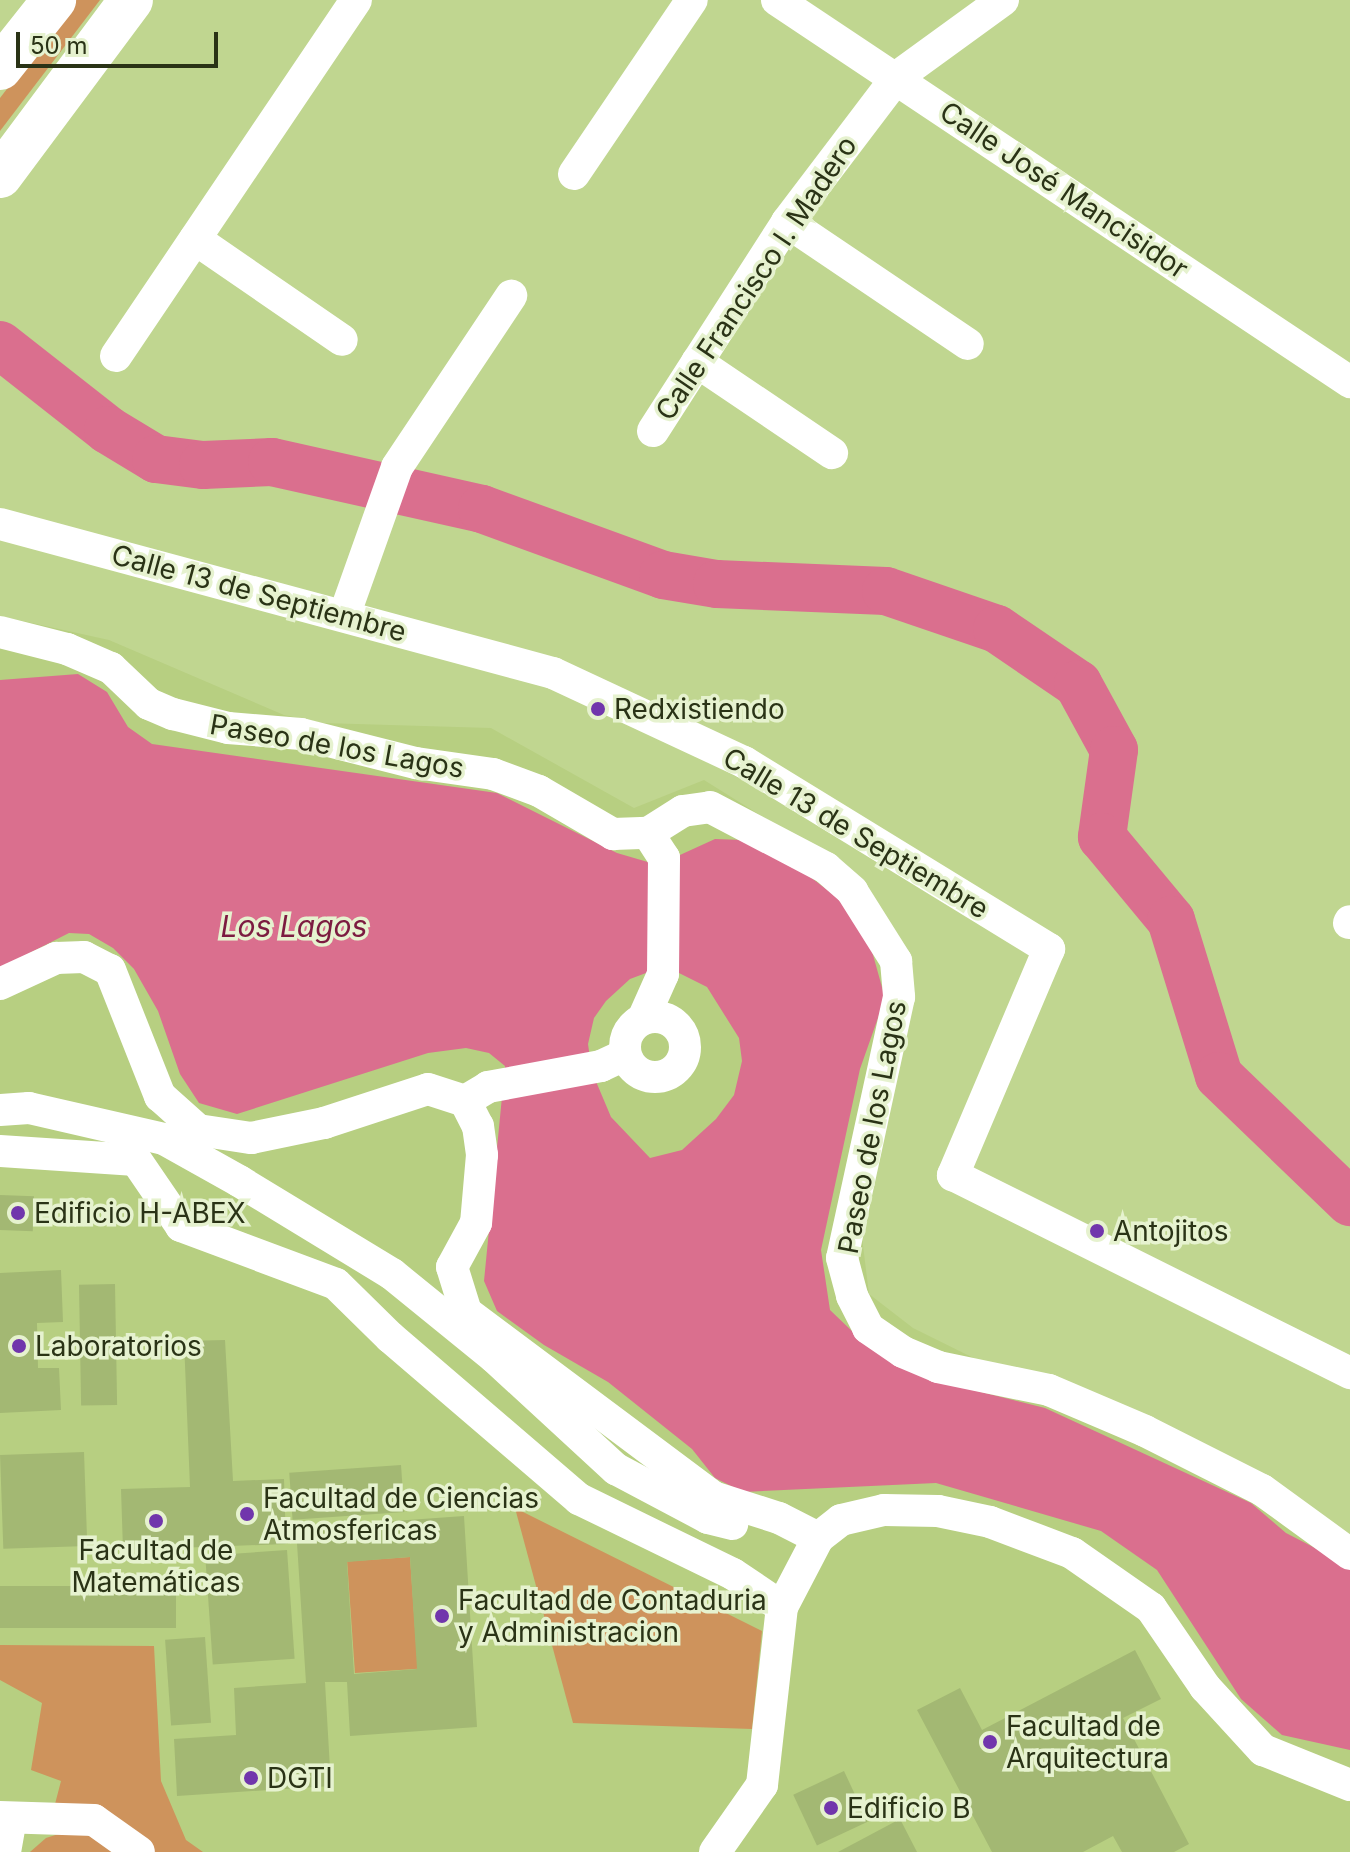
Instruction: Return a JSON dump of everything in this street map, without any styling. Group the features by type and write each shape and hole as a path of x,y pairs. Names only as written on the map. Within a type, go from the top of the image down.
{"main road":[{"path":"0,68 54,0"},
{"path":"0,176 131,0"}],"street":[{"path":"116,356 356,0"},
{"path":"574,174 692,0"},
{"name":"Calle Francisco I. Madero","path":"653,431 787,222 897,77 1003,0"},
{"name":"Calle José Mancisidor","path":"795,4 897,77 1350,382"},
{"path":"787,222 968,344"},
{"path":"195,239 342,340"},
{"path":"344,616 397,467 511,296"},
{"path":"697,362 832,453"},
{"name":"Calle 13 de Septiembre","path":"1,523 553,673 744,762 1049,949 953,1175 1350,1373"},
{"name":"Paseo de los Lagos","path":"0,632 67,649 111,668 149,704 173,714 228,728 301,734 416,763 493,774 539,791 613,834 656,846 683,811 710,807 748,824 826,868 852,891 896,961 899,997 842,1258 852,1296 868,1328 903,1352 938,1367 1049,1390 1145,1431 1262,1490 1350,1554"},
{"path":"643,1019 664,1018 680,1030 681,1060 657,1077 637,1072 625,1055 626,1038 643,1019 663,974 656,846"},
{"path":"0,984 56,958 84,957 110,970 160,1096 198,1130 251,1138 324,1123 428,1089 476,1094 595,1067 625,1055"},
{"path":"476,1094 482,1155 476,1223 452,1267 466,1312 713,1497 779,1518 818,1538"},
{"path":"0,1110 29,1108 164,1139 392,1274 494,1357 616,1469 708,1518 818,1538"},
{"path":"0,1151 136,1160 181,1226 336,1284 390,1337 579,1499 733,1574 782,1607"},
{"path":"715,1852 762,1785 782,1607 818,1538 841,1520 884,1510 938,1511 990,1522 1072,1553 1151,1608 1205,1687 1263,1750 1350,1785"},
{"path":"5,1852 6,1818 94,1820 139,1852"}],"shaded area":[{"path":"75,0 100,0 0,131 0,98"},
{"path":"0,616 109,640 284,715 323,723 491,728 634,808 704,780 856,875 908,974 860,1221 869,1294 913,1328 1350,1544 1350,1852 0,1852"},
{"path":"515,1508 762,1631 752,1729 573,1723"},
{"path":"410,1557 418,1669 355,1673 347,1561"},
{"path":"0,1645 154,1646 161,1781 186,1840 203,1852 154,1852 55,1804 61,1781 31,1770 42,1703 0,1680"},
{"path":"71,1830 93,1837 112,1852 30,1852 46,1838"}],"water":[{"name":"Los Lagos","path":"78,674 107,692 128,727 152,744 497,793 617,853 658,865 715,839 743,840 809,876 839,899 870,944 885,998 860,1069 821,1250 830,1310 854,1333 941,1382 1045,1408 1251,1503 1286,1533 1350,1566 1350,1750 1282,1735 1241,1699 1157,1570 1101,1531 936,1483 743,1492 715,1478 692,1449 608,1382 544,1345 497,1311 484,1281 505,1066 489,1053 466,1048 428,1053 237,1114 199,1103 180,1074 158,1011 134,969 113,948 89,934 69,933 0,968 0,680","holes":["654,970 677,972 707,987 739,1038 742,1061 734,1095 716,1119 682,1150 650,1158 611,1117 592,1072 588,1044 594,1018 606,1001 630,979"]}],"building":[{"name":"Edificio H-ABEX","path":"0,1195 34,1196 33,1231 0,1230"},
{"name":"Laboratorios","path":"61,1270 63,1322 37,1323 38,1368 59,1368 61,1410 0,1413 0,1273"},
{"path":"115,1284 117,1405 81,1406 79,1285"},
{"path":"225,1340 233,1481 284,1479 286,1544 123,1550 121,1489 190,1487 184,1341"},
{"path":"84,1452 87,1546 3,1549 0,1455"},
{"path":"401,1465 404,1512 293,1520 289,1473"},
{"name":"Facultad de Contaduria y Administracion","path":"464,1516 477,1727 350,1736 347,1682 325,1682 331,1786 177,1796 174,1739 236,1735 234,1688 306,1683 296,1528","holes":["410,1557 417,1669 354,1674 347,1562"]},
{"path":"287,1550 295,1659 213,1664 205,1556"},
{"path":"0,1586 176,1586 176,1628 0,1628"},
{"path":"205,1637 211,1723 171,1726 165,1640"},
{"path":"1135,1650 1161,1699 1123,1718 1189,1844 1174,1852 1122,1852 1113,1836 1083,1852 992,1852 917,1710 960,1688 982,1730"},
{"name":"Edificio B","path":"844,1771 868,1822 817,1845 793,1795"},
{"path":"900,1819 917,1852 838,1852"}],"waterway":[{"path":"0,345 108,430 156,459 203,465 272,462 482,509 663,575 717,584 886,591 997,629 1078,684 1114,750 1102,837 1171,920 1219,1076 1350,1202"}],"place":[{"name":"Redxistiendo","path":"598,709"},
{"name":"Edificio H-ABEX","path":"18,1213"},
{"name":"Antojitos","path":"1097,1231"},
{"name":"Laboratorios","path":"19,1346"},
{"name":"Facultad de Ciencias Atmosfericas","path":"247,1514"},
{"name":"Facultad de Matemáticas","path":"156,1521"},
{"name":"Facultad de Contaduria y Administracion","path":"442,1616"},
{"name":"Facultad de Arquitectura","path":"990,1742"},
{"name":"DGTI","path":"251,1778"},
{"name":"Edificio B","path":"831,1808"}]}
